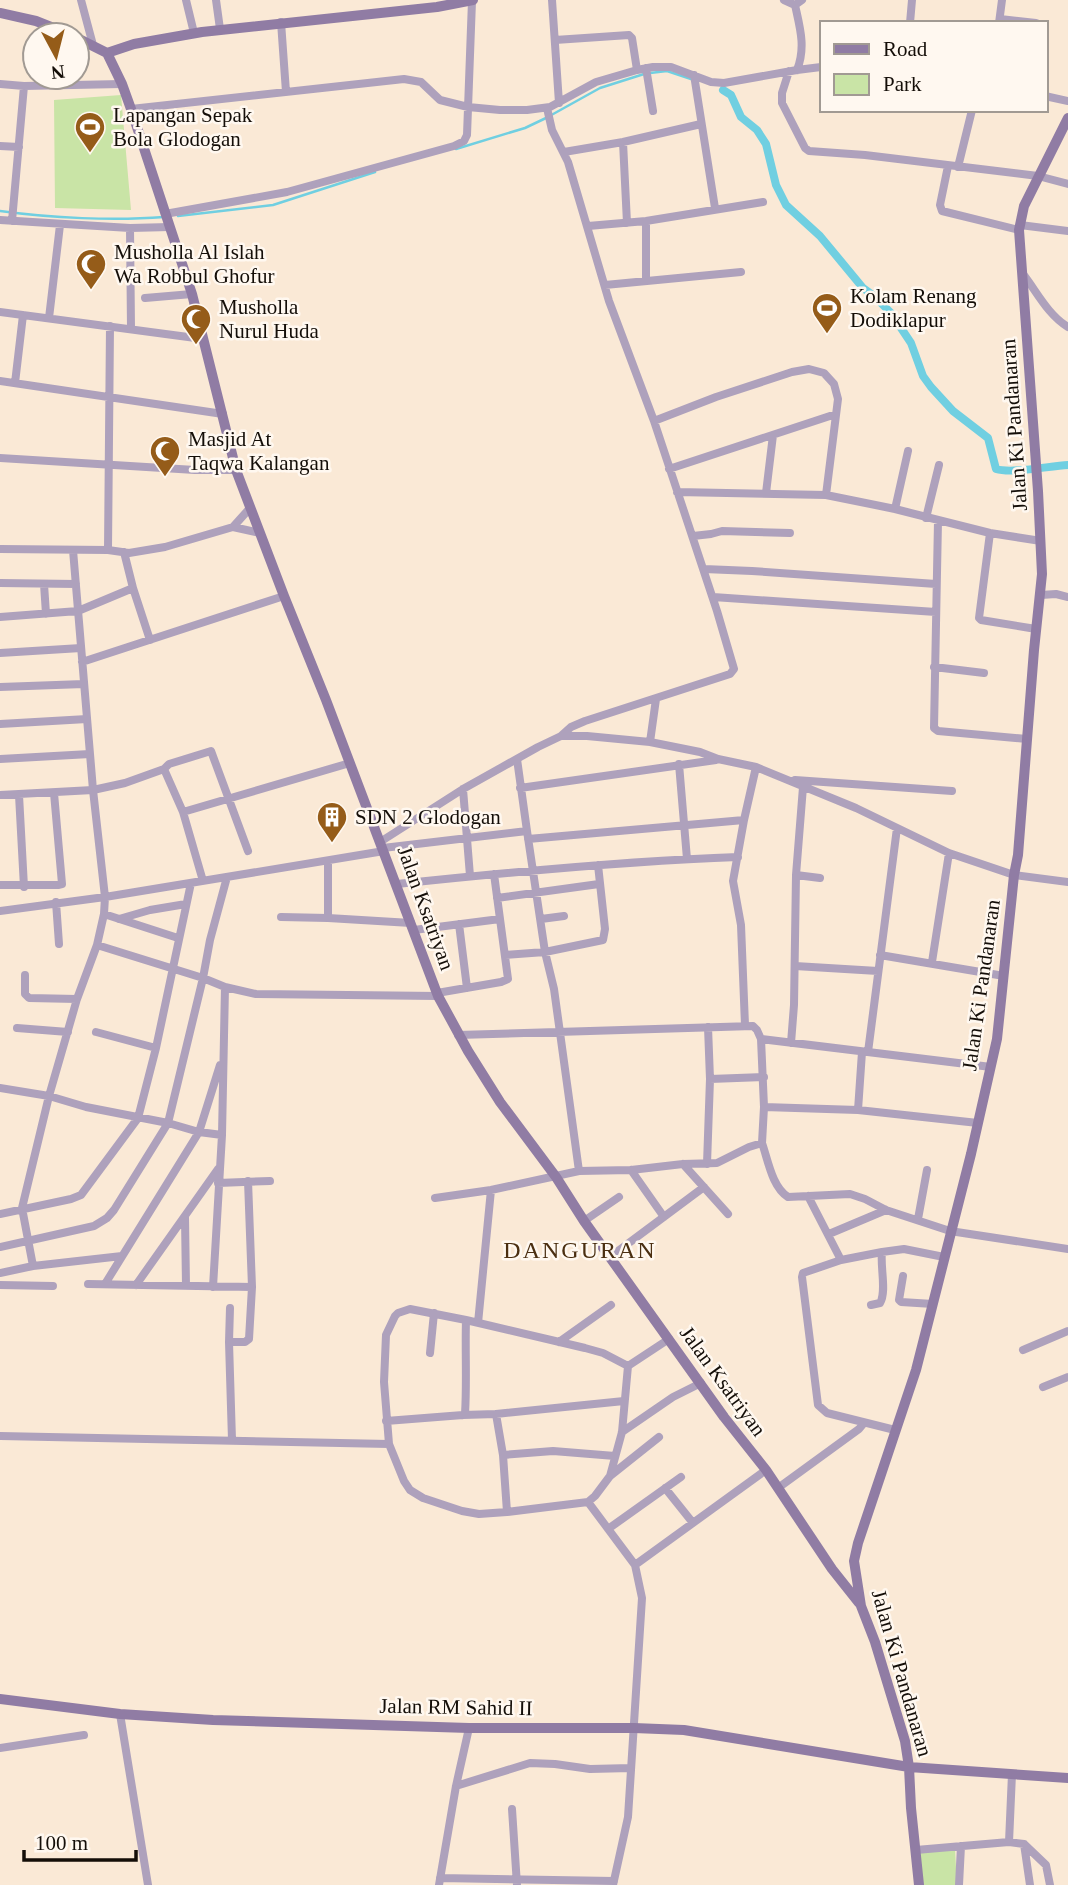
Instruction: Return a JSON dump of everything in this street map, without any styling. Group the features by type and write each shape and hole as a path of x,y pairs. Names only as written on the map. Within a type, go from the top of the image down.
{"street":[{"path":"0,220 130,228 287,192 458,145 467,137 472,0 437,7 220,29 134,44 107,53 93,45 81,0"},
{"path":"186,0 194,33"},
{"path":"216,0 220,29"},
{"path":"552,0 559,103"},
{"path":"784,0 797,3 803,42 799,70 782,93 782,103 808,151 865,155 1038,176 1068,184"},
{"path":"910,21 912,0"},
{"path":"1000,21 1002,0"},
{"path":"0,13 36,21"},
{"path":"281,22 286,92"},
{"path":"555,40 629,35 644,71 653,111"},
{"name":"Jalan Ksatriyan","path":"107,53 122,84 192,294 236,470 437,994 458,1035 500,1102 556,1177 584,1221 724,1417 766,1470 860,1606"},
{"path":"131,110 410,79 421,82 440,100 468,107 506,110 547,108 596,82 644,71 671,67 694,80 724,83 820,67"},
{"path":"694,80 715,208"},
{"path":"0,84 21,86"},
{"path":"91,85 122,84"},
{"path":"12,220 24,91"},
{"path":"1047,96 1068,101"},
{"path":"382,847 463,789 561,736 574,726 733,672 733,663 704,569 654,421 609,301 588,226 564,152 552,130 547,108"},
{"path":"958,167 972,112"},
{"name":"Jalan Ki Pandanaran","path":"919,1885 905,1741 875,1642 860,1606 854,1561 916,1370 997,1039 1018,855 1041,595 1041,541 1020,228 1024,206 1038,176 1063,139 1068,118"},
{"path":"564,152 701,124"},
{"path":"623,142 627,223"},
{"path":"0,146 19,147"},
{"path":"948,166 940,205 942,211 1020,228 1068,231"},
{"path":"588,226 627,223 762,202"},
{"path":"646,220 646,280"},
{"path":"49,318 60,225"},
{"path":"130,228 131,328"},
{"path":"605,285 741,272"},
{"path":"1023,274 1057,319 1068,327"},
{"path":"145,298 192,294"},
{"path":"0,312 203,339"},
{"path":"15,383 23,315"},
{"path":"108,550 110,326"},
{"path":"654,421 792,372 809,369 824,373 832,380 837,394 826,495"},
{"path":"0,381 223,414"},
{"path":"669,469 836,414"},
{"path":"766,494 773,435"},
{"path":"895,509 908,451"},
{"path":"0,458 195,471 236,470"},
{"path":"926,518 939,465"},
{"path":"677,492 826,495 990,533 1041,541"},
{"path":"233,527 250,508"},
{"path":"938,521 933,727 935,730 1027,739"},
{"path":"0,549 149,551 233,527 260,533"},
{"path":"692,536 721,531 790,533"},
{"path":"990,533 979,618 1036,629"},
{"path":"33,1266 22,1208 77,999 97,944 105,897 93,790 73,550"},
{"path":"124,552 150,640"},
{"path":"704,569 936,584"},
{"path":"0,583 76,584"},
{"path":"44,584 46,614"},
{"path":"0,617 78,611 133,588"},
{"path":"1041,595 1056,594 1068,597"},
{"path":"82,662 284,596"},
{"path":"713,597 936,612"},
{"path":"0,653 81,648"},
{"path":"934,667 984,673"},
{"path":"0,687 84,684"},
{"path":"650,742 656,699"},
{"path":"0,724 87,719"},
{"path":"561,736 650,742 756,767 856,808 949,853 1014,875 1068,882"},
{"path":"0,796 93,790 125,783 164,769 174,762 211,751 248,851"},
{"path":"0,759 90,754"},
{"path":"517,759 545,951 554,989 579,1171"},
{"path":"520,788 718,759"},
{"path":"183,812 350,762"},
{"path":"679,764 687,859"},
{"path":"746,1025 741,925 733,886 734,869 756,767"},
{"path":"164,769 183,812 203,881"},
{"path":"786,779 952,791"},
{"path":"791,1044 796,875 803,787"},
{"path":"463,789 470,876"},
{"path":"0,885 58,886 62,883 54,793"},
{"path":"19,795 24,887"},
{"path":"0,911 328,861 382,847 467,837 744,820"},
{"path":"858,1110 897,828"},
{"path":"932,962 949,853"},
{"path":"397,884 534,870 738,857"},
{"path":"328,861 328,918"},
{"path":"505,955 603,940 605,929 598,865"},
{"path":"97,944 225,987 264,995 437,994 507,980 494,874"},
{"path":"796,875 820,878"},
{"path":"0,1247 94,1226 107,1218 168,1123 227,877"},
{"path":"0,1213 81,1195 138,1118 156,1048 191,883"},
{"path":"497,898 599,884"},
{"path":"56,902 59,944"},
{"path":"119,919 149,909 186,904"},
{"path":"104,914 178,938"},
{"path":"541,919 564,916"},
{"path":"281,918 328,918 412,926 500,919"},
{"path":"459,924 467,988"},
{"path":"880,955 1004,976"},
{"path":"795,966 878,971"},
{"path":"25,975 25,994 29,998 77,999"},
{"path":"213,1287 222,1135 225,987"},
{"path":"458,1035 746,1025 755,1027 761,1039 764,1077 762,1143 781,1193 788,1197 850,1194 886,1210 950,1231 1068,1250"},
{"path":"707,1164 710,1079 708,1027"},
{"path":"17,1028 68,1032"},
{"path":"96,1032 156,1048"},
{"path":"761,1039 991,1067"},
{"path":"105,1284 199,1132 223,1055"},
{"path":"710,1079 764,1077"},
{"path":"0,1088 50,1096 86,1107 222,1135"},
{"path":"764,1107 858,1110 978,1123"},
{"path":"435,1198 579,1171 707,1164 722,1161 762,1143"},
{"path":"683,1164 728,1214"},
{"path":"136,1285 220,1167"},
{"path":"631,1170 664,1217"},
{"path":"918,1219 928,1170"},
{"path":"229,1342 245,1342 249,1339 251,1287 248,1181"},
{"path":"219,1183 270,1181"},
{"path":"610,1257 704,1187"},
{"path":"478,1323 491,1189"},
{"path":"808,1196 841,1260"},
{"path":"584,1221 620,1197"},
{"path":"829,1234 886,1210"},
{"path":"185,1216 186,1286"},
{"path":"895,1430 827,1413 818,1405 803,1273 841,1260 882,1252 904,1250 944,1257"},
{"path":"871,1305 880,1303 883,1298 882,1252"},
{"path":"0,1273 33,1266 122,1256"},
{"path":"903,1276 901,1302 933,1304"},
{"path":"88,1284 251,1287"},
{"path":"0,1285 53,1286"},
{"path":"559,1342 611,1305"},
{"path":"230,1308 232,1440"},
{"path":"628,1366 603,1353 434,1313 406,1310 398,1313 392,1321 384,1348 389,1444 404,1481 415,1494 461,1511 479,1514 588,1502 610,1476 659,1437"},
{"path":"430,1353 434,1313"},
{"path":"463,1415 466,1403 466,1320"},
{"path":"1023,1350 1068,1331"},
{"path":"628,1366 669,1339"},
{"path":"610,1476 622,1432 628,1366"},
{"path":"1043,1387 1068,1377"},
{"path":"622,1432 701,1382"},
{"path":"386,1421 496,1415 624,1402"},
{"path":"496,1415 503,1455 507,1512"},
{"path":"778,1488 864,1423"},
{"path":"0,1436 389,1444"},
{"path":"503,1455 553,1451 615,1456"},
{"path":"635,1565 766,1470"},
{"path":"608,1529 681,1477"},
{"path":"665,1488 693,1523"},
{"path":"468,1728 439,1881 613,1883 628,1817 643,1609 635,1565 588,1502"},
{"path":"832,1569 854,1561"},
{"name":"Jalan RM Sahid II","path":"0,1699 120,1714 213,1720 468,1728 684,1730 909,1763 924,1768 1068,1778"},
{"path":"120,1714 148,1885"},
{"path":"0,1748 84,1735"},
{"path":"456,1786 530,1763 590,1769 631,1769"},
{"path":"1009,1842 1012,1774"},
{"path":"512,1809 517,1882"},
{"path":"916,1850 1009,1842 1024,1844 1046,1865 1050,1885"},
{"path":"1024,1844 1030,1885"},
{"path":"959,1885 961,1846"}],"green space":[{"name":"Lapangan Sepak Bola Glodogan","path":"121,95 131,210 55,208 54,100"},
{"path":"955,1849 957,1885 921,1885 919,1851"}],"waterway":[{"path":"650,73 667,71 691,79"},
{"path":"456,149 525,128 600,88 644,74"},
{"path":"723,90 731,95 741,117 757,130 766,144 776,185 786,205 820,236 863,288 891,313 911,343 923,376 931,387 953,411 988,438 996,469 1021,470 1068,465"},
{"path":"178,216 273,205 375,172"},
{"path":"0,211 82,218 164,217"}],"place":[{"name":"Lapangan Sepak Bola Glodogan","path":"90,154"},
{"name":"Musholla Al Islah Wa Robbul Ghofur","path":"91,291"},
{"name":"Kolam Renang Dodiklapur","path":"827,335"},
{"name":"Musholla Nurul Huda","path":"196,346"},
{"name":"Masjid At Taqwa Kalangan","path":"165,478"},
{"name":"SDN 2 Glodogan","path":"332,844"}],"district":[{"name":"DANGURAN","path":"580,1250"}]}
